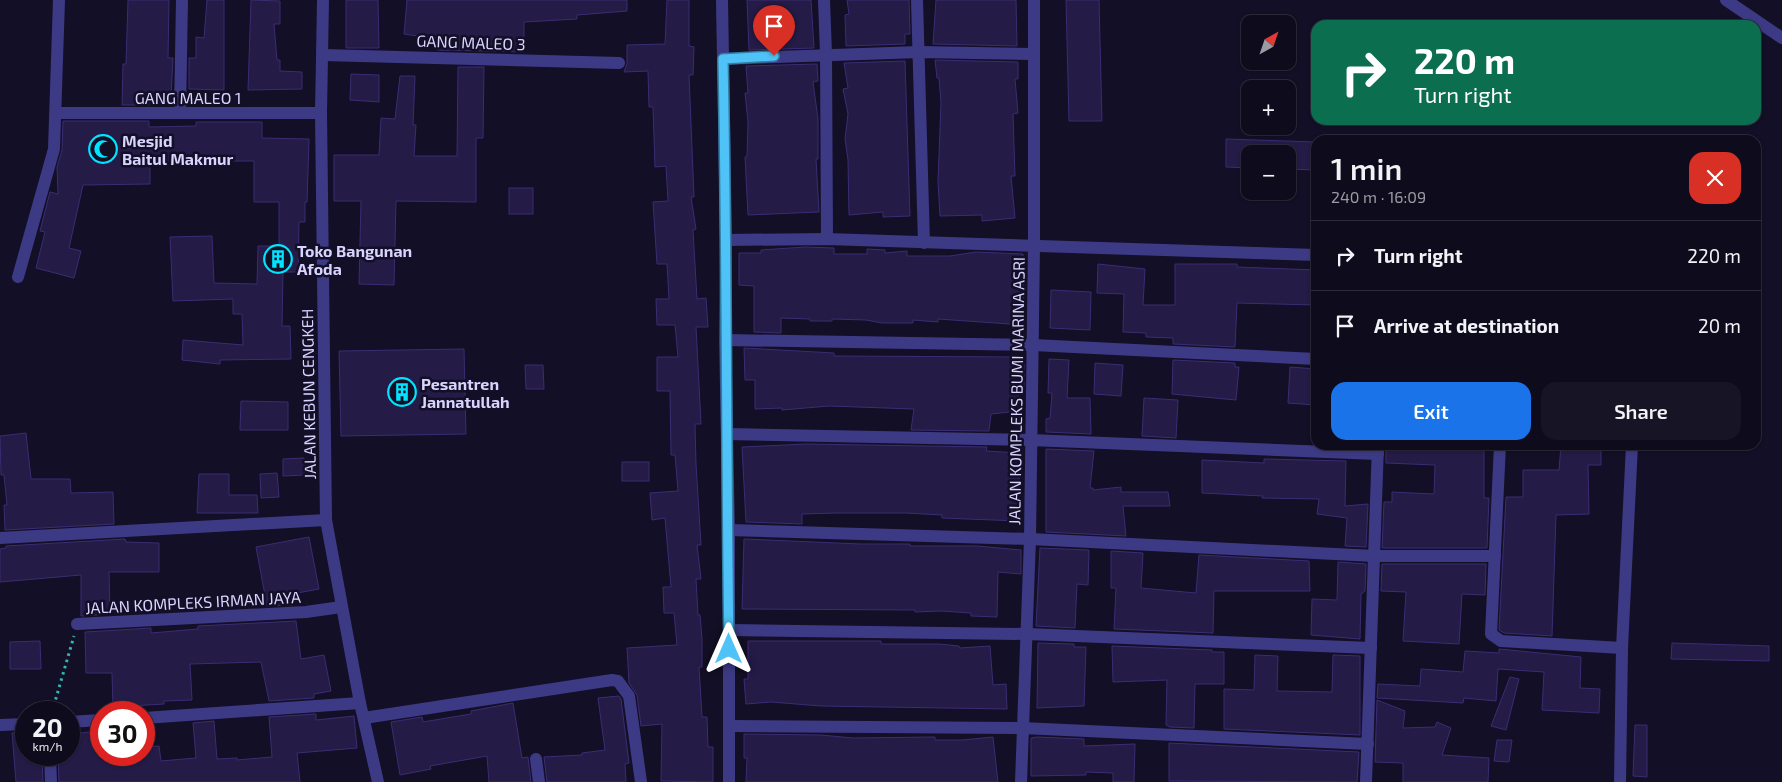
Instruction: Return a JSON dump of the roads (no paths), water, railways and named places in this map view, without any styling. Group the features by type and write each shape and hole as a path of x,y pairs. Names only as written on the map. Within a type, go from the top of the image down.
{"street":[{"path":"18,277 54,149 60,0"},
{"path":"180,113 182,0"},
{"name":"JALAN KEBUN CENGKEH","path":"323,0 321,113 326,520 360,703 378,782"},
{"path":"722,0 729,530 729,782"},
{"path":"824,0 827,240"},
{"path":"917,0 924,243"},
{"name":"JALAN KOMPLEKS BUMI MARINA ASRI","path":"1021,782 1030,539 1034,246 1034,0"},
{"path":"1726,0 1755,20"},
{"path":"1761,24 1782,38"},
{"path":"723,59 919,52 1034,54"},
{"name":"GANG MALEO 3","path":"323,55 619,63"},
{"name":"GANG MALEO 1","path":"56,114 321,113"},
{"path":"726,240 827,240 1311,254"},
{"path":"725,340 1033,345 1311,359"},
{"path":"727,434 1311,448"},
{"path":"1366,782 1378,450"},
{"path":"1500,450 1491,634 1501,641 1622,648"},
{"path":"1620,782 1622,648 1632,450"},
{"path":"0,538 326,520"},
{"path":"729,530 1030,539 1375,556 1494,556"},
{"name":"JALAN KOMPLEKS IRMAN JAYA","path":"77,624 306,612 341,607"},
{"path":"729,630 1027,634 1371,648"},
{"path":"364,718 612,680 618,682 629,696 641,782"},
{"path":"155,717 360,703"},
{"path":"0,726 15,725"},
{"path":"730,726 1022,728 1368,744"},
{"path":"536,758 539,782"},
{"path":"50,766 51,782"}],"place":[{"name":"Mesjid Baitul Makmur","path":"103,149"},
{"name":"Toko Bangunan Afoda","path":"278,259"},
{"name":"Pesantren Jannatullah","path":"402,392"}]}
